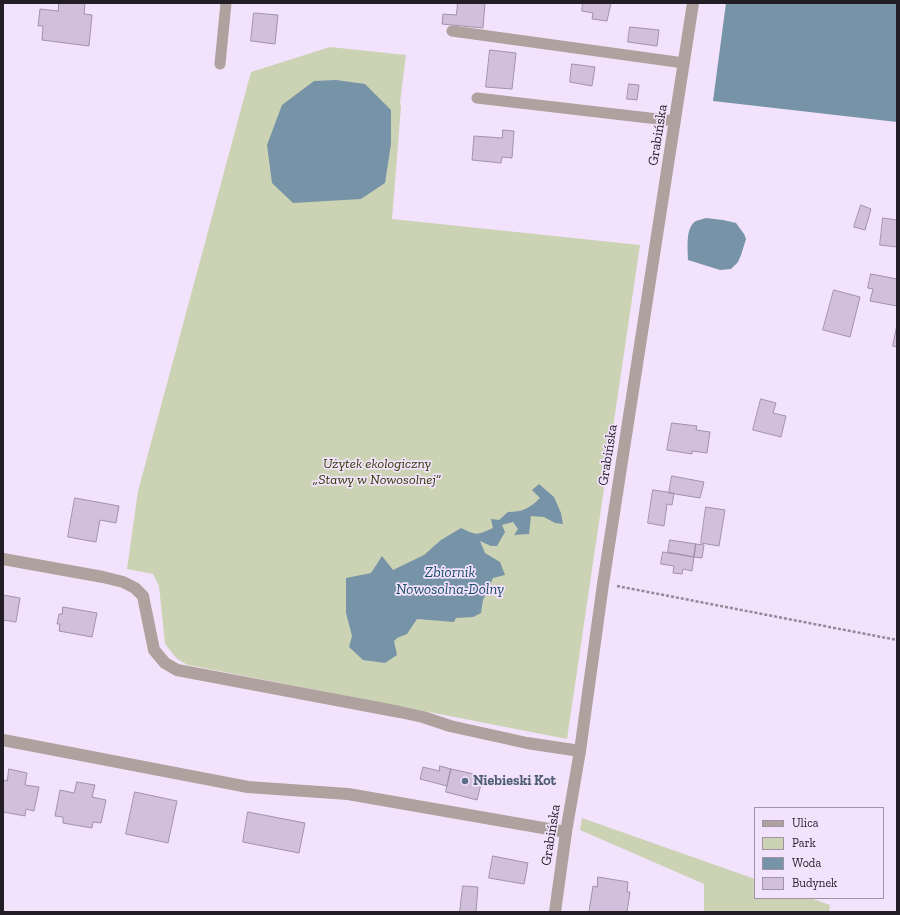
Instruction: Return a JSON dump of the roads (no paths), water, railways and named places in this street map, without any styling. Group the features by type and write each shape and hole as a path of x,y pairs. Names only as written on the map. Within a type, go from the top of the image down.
{"street":[{"name":"Grabińska","path":"555,912 566,832 580,751 603,584 693,3"},
{"path":"3,559 103,577 123,582 135,588 143,596 154,650 165,664 177,670 400,712 423,717 450,726 527,743 580,751"},
{"path":"3,740 248,787 348,794 566,832"}],"lane":[{"path":"220,64 226,3"},
{"path":"452,31 684,63"},
{"path":"477,98 675,121"}],"water":[{"path":"726,3 897,3 897,122 713,101"},
{"path":"336,80 365,84 391,110 391,144 385,183 361,199 293,203 272,183 267,145 282,105 314,81"},
{"path":"706,218 736,223 744,234 746,239 741,255 738,262 731,269 720,270 688,260 688,239 690,228 696,221"},
{"name":"Zbiornik Nowosolna-Dolny","path":"539,484 554,497 561,513 563,524 555,523 544,517 531,516 529,534 514,535 518,529 513,522 502,525 505,532 497,546 491,546 480,541 485,553 500,562 505,575 493,578 483,600 481,613 473,617 456,618 454,622 417,619 407,634 397,638 394,641 397,655 385,663 363,660 349,647 352,636 346,613 346,578 371,573 382,556 393,570 424,555 441,540 461,528 477,534 493,528 491,519 499,520 508,512 526,509 540,498 532,490"}],"place":[{"name":"Niebieski Kot","path":"465,781"}],"park label":[{"name":"Użytek ekologiczny „Stawy w Nowosolnej”","path":"377,472"}]}
